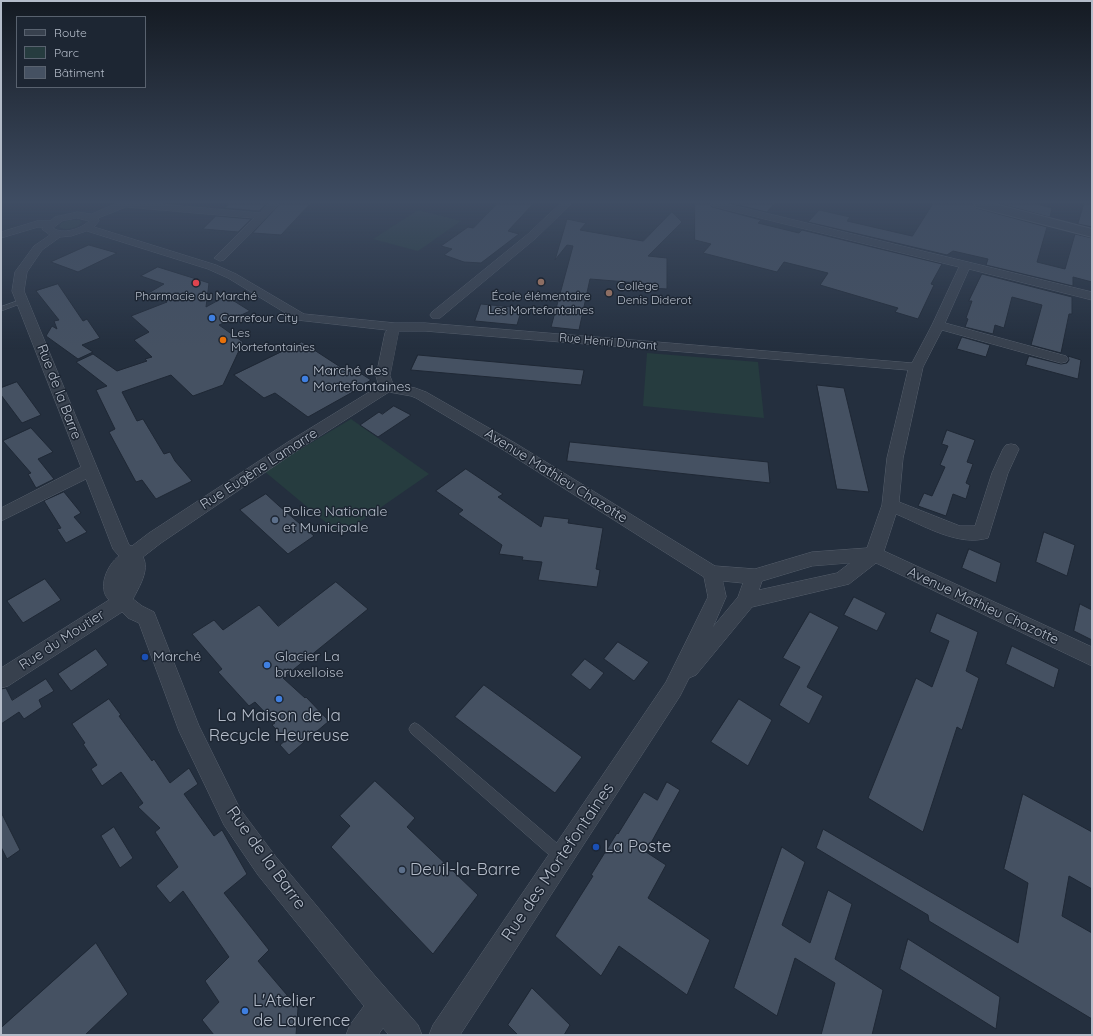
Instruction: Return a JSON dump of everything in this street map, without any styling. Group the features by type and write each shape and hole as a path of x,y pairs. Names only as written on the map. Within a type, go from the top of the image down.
{"street":[{"name":"Rue de la Barre","path":"35,252 21,272 18,291 122,549 132,555 120,565 113,581 113,592 122,602 135,612 147,618 190,731 232,817 267,866 408,1035"},
{"name":"Rue Henri Dunant","path":"172,252 232,276 301,317 395,327 425,328 916,367"},
{"path":"220,258 226,252"},
{"path":"436,315 512,252"},
{"path":"913,252 1092,296"},
{"path":"746,601 842,579 874,554 890,505 895,458 916,367 938,325 965,265"},
{"path":"938,325 1061,359"},
{"path":"387,387 383,376 391,334 395,327"},
{"name":"Rue Eugène Lamarre","path":"132,555 293,446 387,387"},
{"name":"Avenue Mathieu Chazotte","path":"387,387 415,392 421,395 510,447 712,573 755,576 812,559 874,554 1092,657"},
{"path":"890,505 959,533 982,533 1000,473 1011,449"},
{"path":"1,515 90,470"},
{"name":"Rue des Mortefontaines","path":"673,690 717,597 712,573"},
{"path":"746,601 755,576"},
{"name":"Rue des Mortefontaines","path":"443,1035 673,690 746,601"},
{"name":"Rue du Moutier","path":"1,679 122,602"},
{"path":"360,1035 382,1005"}],"lane":[{"path":"1,309 23,302"},
{"path":"415,729 562,856"}],"green space":[{"path":"647,353 758,362 764,418 643,406"},
{"path":"351,419 429,474 341,535 264,471"}],"building":[{"path":"73,252 117,253 78,272 51,262"},
{"path":"448,252 495,252 481,263 464,262 444,255"},
{"path":"557,252 561,252 555,260"},
{"path":"571,252 652,252 648,256 667,258 667,289 652,288 652,284 590,279 579,330 551,327"},
{"path":"894,252 942,264 931,284 934,285 918,319 895,312 898,308 820,285 828,273 784,262 777,272 703,253"},
{"path":"936,252 951,252 947,255"},
{"path":"959,252 1040,252 1037,262 1065,269 1070,252 1092,252 1092,282 1073,277 1073,286 986,265 988,259"},
{"path":"158,267 209,283 206,307 226,296 250,311 219,325 243,342 223,385 193,396 171,375 122,392 137,421 143,419 164,454 170,452 175,461 192,481 156,499 142,480 136,482 109,432 115,429 96,390 107,386 76,362 93,354 117,371 147,361 145,359 152,357 134,340 149,332 131,316 167,302 145,295 164,284 141,276"},
{"path":"982,274 1072,297 1072,314 1069,314 1061,353 1031,345 1042,305 1012,297 1004,328 995,325 993,334 965,327 968,319 966,318 972,301 969,301"},
{"path":"58,284 83,321 87,319 100,338 82,345 93,352 78,359 46,336 52,326 57,329 54,321 59,320 36,291"},
{"path":"481,304 522,308 517,325 475,321"},
{"path":"962,337 990,345 986,357 957,349"},
{"name":"Marché des Mortefontaines","path":"302,342 348,372 354,369 371,380 366,383 367,384 308,417 275,393 264,398 234,375"},
{"path":"418,355 584,370 581,385 411,370"},
{"path":"1029,356 1061,364 1067,363 1069,360 1068,356 1081,360 1078,379 1026,365"},
{"path":"17,382 41,415 22,423 1,395 1,388"},
{"path":"817,385 844,388 869,492 837,489"},
{"path":"394,406 411,415 378,437 360,425 379,412 382,414"},
{"path":"31,428 53,452 38,459 54,479 36,488 28,474 31,473 3,441"},
{"path":"947,430 975,440 967,462 973,464 966,483 970,485 966,499 953,494 946,516 918,506 924,493 932,496 945,467 940,465 948,446 942,444"},
{"path":"570,442 768,462 770,483 567,461"},
{"path":"466,469 503,494 498,497 541,527 544,516 569,519 568,523 603,528 596,569 600,570 597,587 538,580 542,562 522,560 523,557 499,554 502,545 458,514 463,510 436,491"},
{"path":"64,492 81,513 74,517 87,532 66,543 57,529 61,528 44,501"},
{"path":"266,494 314,536 288,554 240,510"},
{"path":"1044,532 1075,545 1067,576 1036,562"},
{"path":"969,549 1001,563 996,583 962,568"},
{"path":"45,579 61,600 23,623 7,601"},
{"path":"336,582 368,609 283,678 305,698 306,697 329,721 289,755 280,745 286,740 272,725 275,723 255,702 249,706 218,672 222,669 192,634 214,620 223,630 259,605 278,626"},
{"path":"854,597 886,613 877,631 844,615"},
{"path":"1080,604 1092,610 1092,640 1074,631"},
{"path":"810,612 839,627 807,687 823,696 809,724 779,705 800,667 783,658"},
{"path":"937,613 978,632 966,671 979,678 962,730 957,727 923,832 868,798 916,678 932,687 949,641 930,632"},
{"path":"618,642 649,662 634,681 604,659"},
{"path":"1012,646 1059,669 1054,688 1006,664"},
{"path":"96,649 108,665 71,691 58,674"},
{"path":"585,659 604,673 590,690 571,675"},
{"path":"46,679 54,691 39,700 42,707 24,719 19,712 1,724 1,689 6,688 12,700"},
{"path":"484,685 582,757 555,793 455,717"},
{"path":"109,699 121,715 119,716 152,761 154,759 170,783 189,768 198,784 184,794 214,836 222,830 247,874 224,893 269,950 258,961 298,1008 296,1035 214,1035 202,1020 219,1002 205,981 229,957 183,891 170,903 156,886 178,867 155,832 160,828 138,807 143,803 121,772 102,786 91,769 97,765 83,744 85,743 72,724"},
{"path":"739,699 772,720 748,766 711,742"},
{"name":"Deuil-la-Barre","path":"375,781 415,818 407,827 478,895 433,954 331,847 350,826 340,816"},
{"path":"667,782 680,790 646,852 666,865 648,898 710,940 687,995 619,946 601,976 555,936 593,876 591,875 644,792 657,800"},
{"path":"1023,794 1092,832 1092,889 1069,876 1062,916 1092,933 1092,1019 929,921 928,915 816,848 823,829 1018,943 1028,883 1004,869"},
{"path":"1,812 20,850 7,859 1,847"},
{"path":"114,827 133,858 120,868 101,836"},
{"path":"782,847 805,862 782,925 810,943 828,890 852,904 835,959 883,990 872,1035 821,1035 835,983 795,958 777,1016 734,988"},
{"path":"908,939 1000,997 996,1029 900,969"},
{"path":"96,943 128,994 85,1035 1,1035 1,1028"},
{"path":"532,988 570,1025 564,1035 518,1035 508,1025"}],"place":[{"name":"École élémentaire Les Mortefontaines","path":"541,282"},
{"name":"Pharmacie du Marché","path":"196,283"},
{"name":"Collège Denis Diderot","path":"609,293"},
{"name":"Carrefour City","path":"212,318"},
{"name":"Les Mortefontaines","path":"223,340"},
{"name":"Marché des Mortefontaines","path":"305,379"},
{"name":"Police Nationale et Municipale","path":"275,520"},
{"name":"Marché","path":"145,657"},
{"name":"Glacier La bruxelloise","path":"267,665"},
{"name":"La Maison de la Recycle Heureuse","path":"279,699"},
{"name":"La Poste","path":"596,847"},
{"name":"Deuil-la-Barre","path":"402,870"},
{"name":"L'Atelier de Laurence","path":"245,1011"}]}
